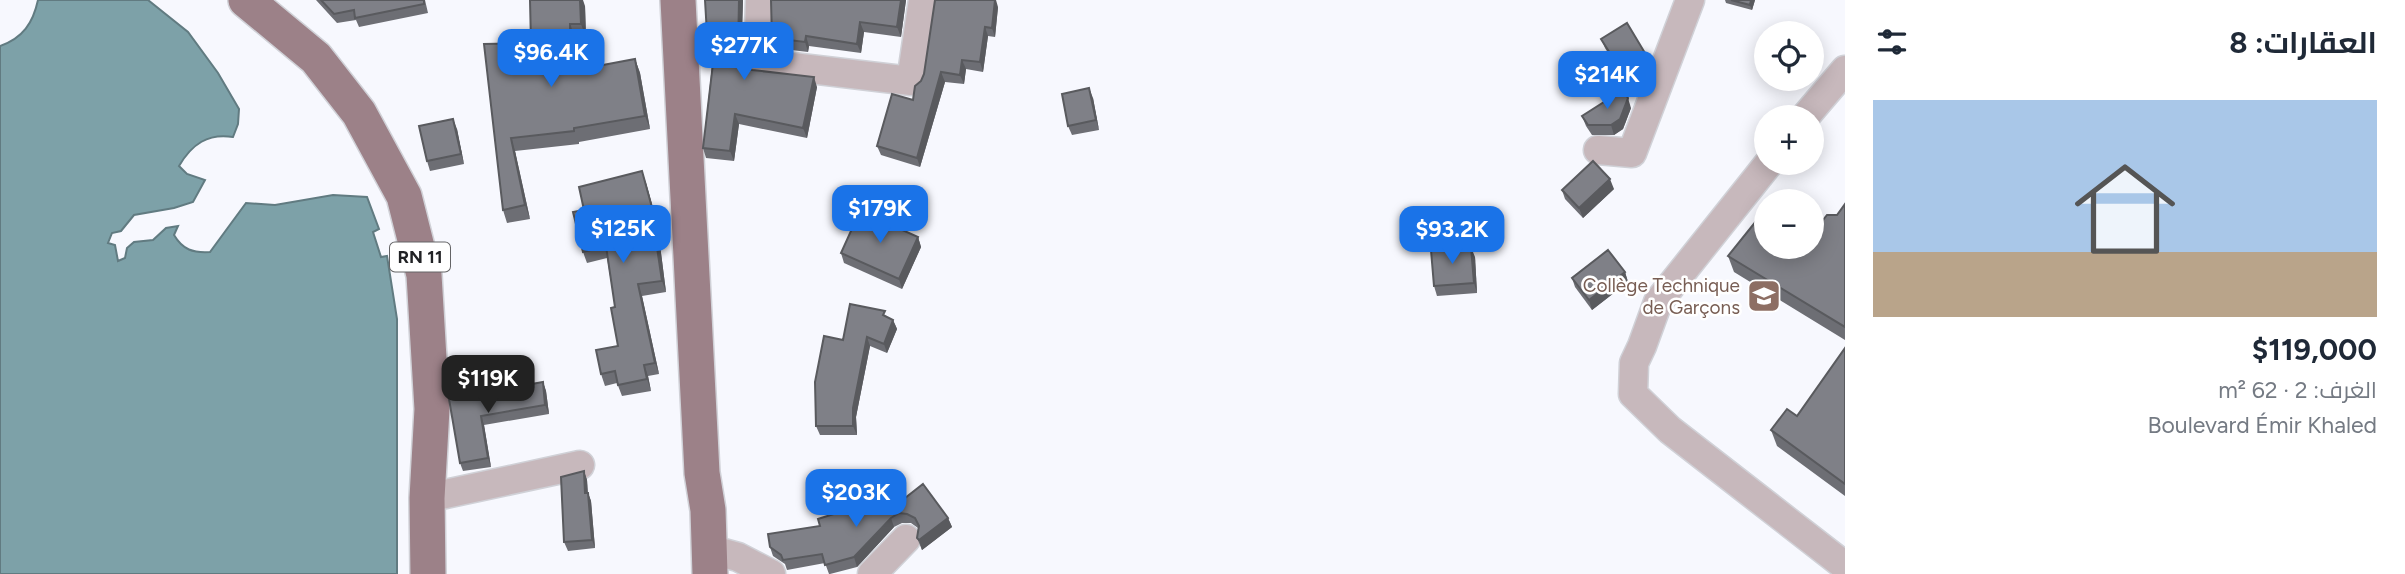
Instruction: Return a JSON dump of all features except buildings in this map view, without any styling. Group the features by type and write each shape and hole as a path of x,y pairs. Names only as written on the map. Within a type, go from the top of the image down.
{"main road":[{"name":"RN 11","path":"246,0 316,58 359,113 404,196 424,275 432,409 427,498 428,574"},
{"path":"678,0 709,562"}],"street":[{"path":"760,0 758,63 911,81 923,0"},
{"path":"1598,150 1632,153 1690,0"},
{"path":"1815,105 1845,70"},
{"path":"1759,175 1658,302 1634,363 1633,394 1670,429 1845,566"},
{"path":"427,498 580,466"},
{"path":"872,574 906,539"},
{"path":"709,562 738,556 771,574"}],"water":[{"path":"38,0 148,0 188,32 218,73 239,109 238,124 233,137 216,137 202,142 189,152 179,166 187,174 205,180 193,202 134,215 121,231 112,233 108,243 115,245 118,261 125,258 127,248 134,242 153,240 166,228 178,226 174,235 181,244 194,251 210,252 246,203 275,205 333,195 367,197 379,229 373,232 381,257 387,256 397,319 397,574 0,574 0,46 15,39 26,29"}],"place":[{"name":"Collège Technique de Garçons","path":"1764,296"}]}
